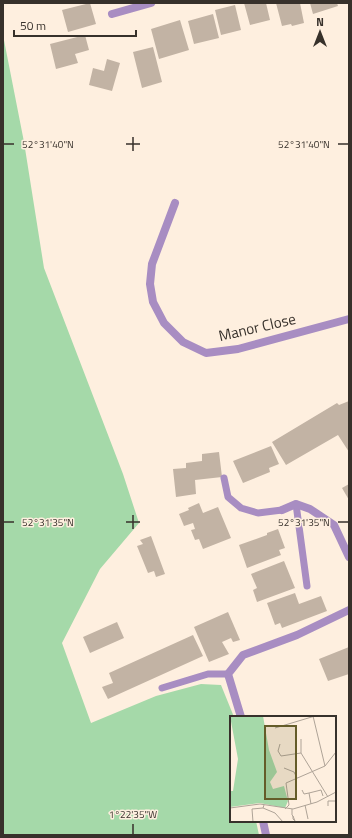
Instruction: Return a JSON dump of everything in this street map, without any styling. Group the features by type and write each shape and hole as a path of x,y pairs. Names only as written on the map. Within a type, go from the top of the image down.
{"street":[{"path":"112,14 151,3"},
{"name":"Manor Close","path":"175,203 152,264 150,284 153,302 164,323 183,342 206,352 238,349 349,319"},
{"path":"282,510 296,504 310,510 334,525 349,558"},
{"path":"242,716 228,674 243,655 297,635 349,610"},
{"path":"263,822 266,835"}],"lane":[{"path":"224,478 228,497 241,508 258,513 282,510"},
{"path":"296,504 307,586"},
{"path":"162,688 208,674 228,674"}],"green space":[{"path":"3,35 24,142 44,268 123,474 139,523 100,569 62,643 91,723 156,696 201,684 221,685 234,716 230,716 230,822 256,822 259,835 3,835"}],"building":[{"path":"90,3 96,24 68,32 62,10"},
{"path":"244,3 266,3 270,20 250,25"},
{"path":"276,3 300,3 304,23 292,26 291,24 282,26"},
{"path":"310,3 337,3 338,6 313,14"},
{"path":"235,5 241,30 221,35 215,10"},
{"path":"213,14 219,38 194,44 188,21"},
{"path":"180,20 189,50 159,59 151,29"},
{"path":"85,35 89,50 75,54 78,63 56,69 50,44"},
{"path":"153,47 162,82 142,88 133,52"},
{"path":"107,59 120,63 112,91 89,85 93,68 104,71"},
{"path":"349,401 349,452 338,435 286,465 272,442 337,403 339,405"},
{"path":"271,446 279,464 269,468 270,472 243,483 233,461"},
{"path":"219,452 222,477 195,480 196,494 176,497 173,469 186,468 186,463 202,461 202,454"},
{"path":"349,484 349,500 342,488"},
{"path":"199,503 203,513 218,507 231,538 203,549 199,539 195,540 191,530 195,529 193,523 184,526 179,514 189,510 188,508"},
{"path":"278,529 285,548 279,550 281,555 247,568 239,545 267,535 267,533"},
{"path":"151,536 165,574 156,577 154,571 148,573 137,546 143,544 140,540"},
{"path":"284,561 295,588 257,602 253,590 257,588 251,574"},
{"path":"295,593 299,604 321,596 327,611 282,628 280,623 275,625 267,603"},
{"path":"228,612 240,640 233,642 231,638 222,642 229,654 209,662 194,627"},
{"path":"117,622 124,638 90,653 83,637"},
{"path":"193,635 203,656 108,699 102,687 113,683 109,673"},
{"path":"349,647 349,674 328,681 319,659"}]}
